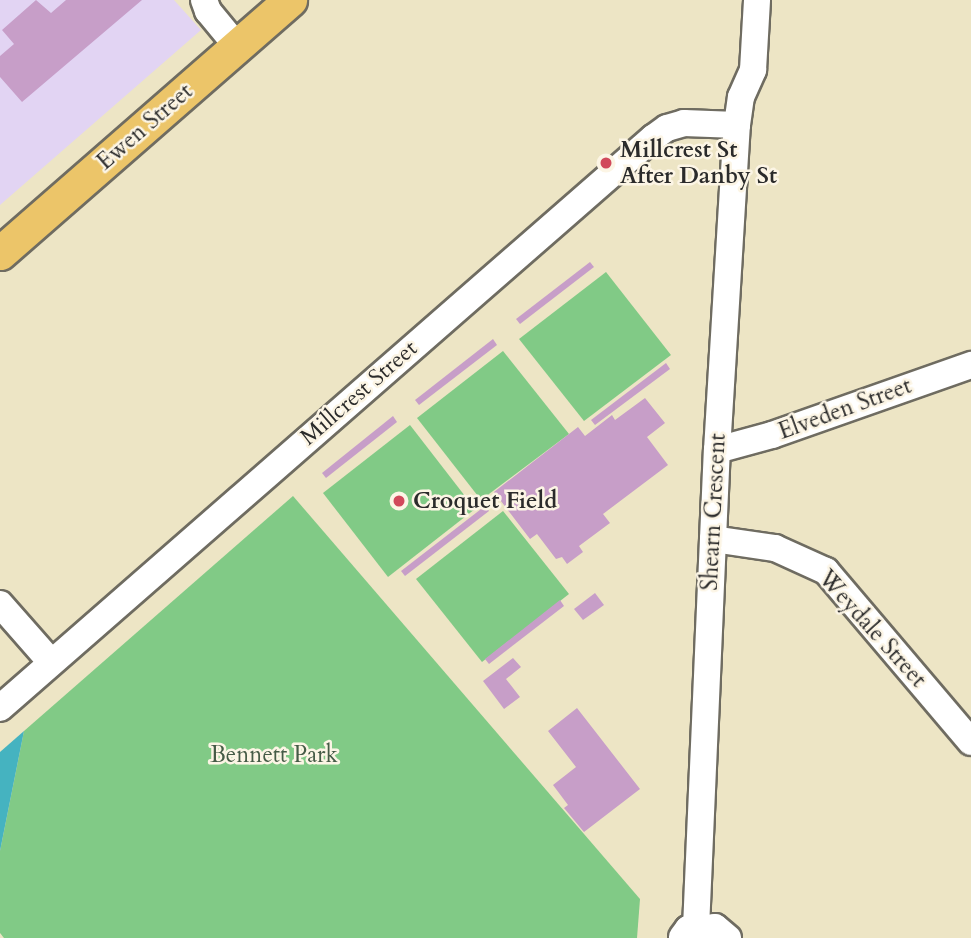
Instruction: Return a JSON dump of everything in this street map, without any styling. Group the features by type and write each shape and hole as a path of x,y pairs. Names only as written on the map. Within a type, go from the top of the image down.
{"main road":[{"name":"Ewen Street","path":"0,253 290,0"}],"street":[{"path":"204,0 208,11 244,40"},
{"path":"221,0 244,40"},
{"name":"Shearn Crescent","path":"739,0 734,65 741,97"},
{"name":"Shearn Crescent","path":"688,933 737,125 741,97 752,70 757,0"},
{"name":"Millcrest Street","path":"0,708 653,138 667,128 684,123 737,125"},
{"name":"Elveden Street","path":"717,450 772,435 971,365"},
{"name":"Weydale Street","path":"713,539 775,548 826,571 971,742"},
{"path":"0,604 51,662"},
{"path":"688,933 715,927 728,938"}],"shaded area":[{"path":"0,0 174,0 201,30 0,205"}],"green space":[{"path":"606,272 671,355 584,421 519,339"},
{"name":"Croquet Field","path":"503,351 569,434 481,500 417,418"},
{"name":"Croquet Field","path":"410,425 475,509 388,577 323,493"},
{"name":"Bennett Park","path":"293,496 640,899 637,938 4,938 0,933 0,851 24,731"},
{"name":"Croquet Field","path":"503,511 569,594 482,662 416,579"}],"water":[{"path":"24,731 0,851 0,752"}],"building":[{"path":"36,0 51,13 66,0 142,0 22,102 0,77 0,56 14,44 2,30"},
{"path":"590,262 594,267 520,324 516,319"},
{"path":"493,339 497,345 419,405 415,400"},
{"path":"666,363 670,369 595,425 591,420"},
{"path":"645,398 665,423 647,437 668,465 603,514 610,523 579,546 583,552 567,564 562,557 556,559 537,534 530,539 494,492 578,427 585,436 612,415 615,420"},
{"path":"393,416 397,422 326,478 322,473"},
{"path":"485,506 489,511 405,576 401,571"},
{"path":"595,593 604,605 583,620 574,609"},
{"path":"560,600 564,606 489,664 485,659"},
{"path":"513,658 521,667 506,679 520,697 504,709 483,681"},
{"path":"577,708 640,789 584,832 564,808 568,805 553,785 576,767 548,731"}],"place":[{"name":"Millcrest St After Danby St","path":"606,163"},
{"name":"Croquet Field","path":"399,501"}]}
